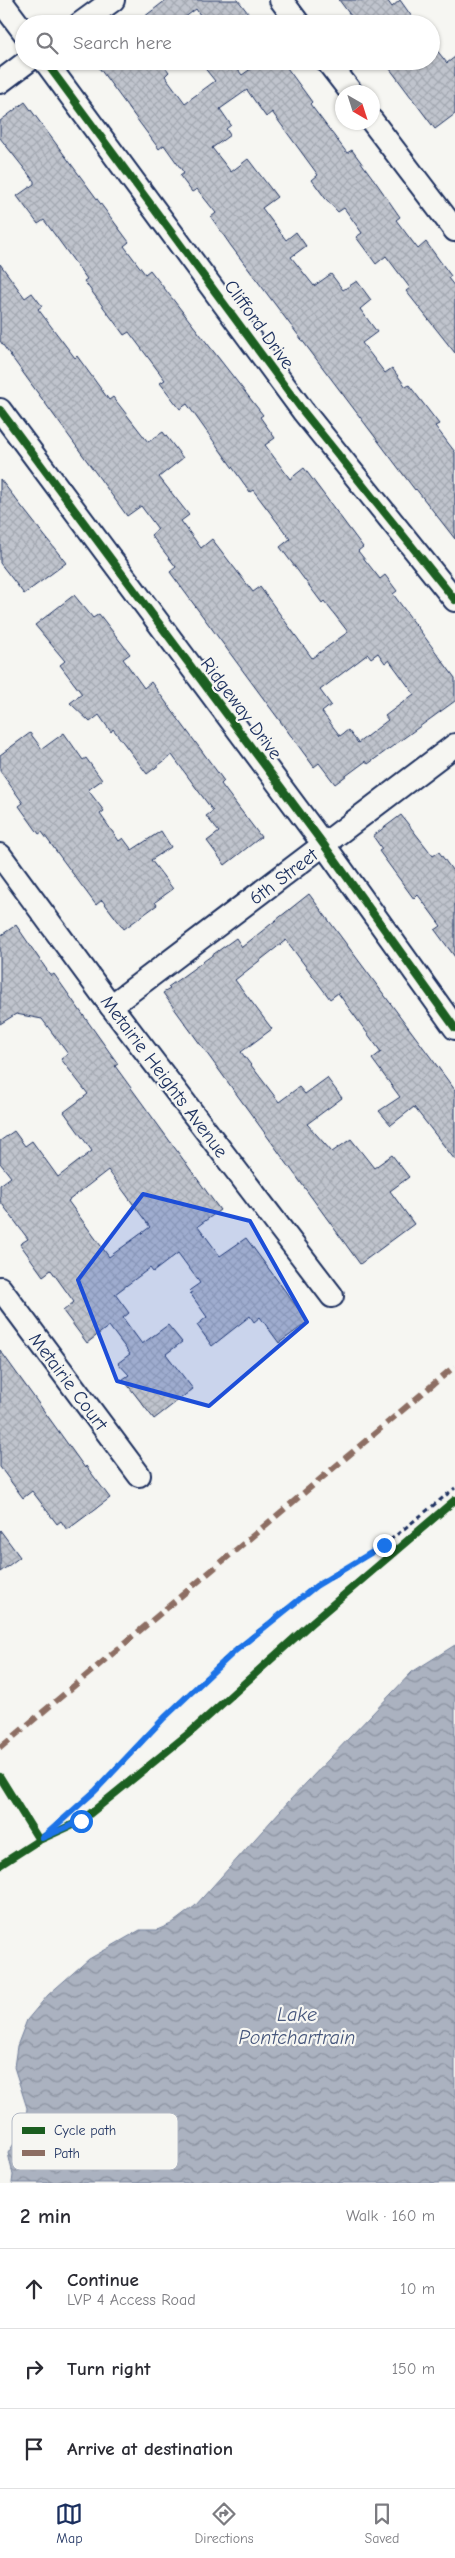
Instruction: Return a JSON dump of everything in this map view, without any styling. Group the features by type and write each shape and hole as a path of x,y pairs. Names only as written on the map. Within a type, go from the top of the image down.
{"street":[{"path":"0,0 15,20"},
{"path":"92,15 112,0"},
{"path":"281,0 292,15"},
{"path":"0,82 16,70"},
{"name":"Clifford Drive","path":"53,70 303,411 455,600"},
{"path":"334,70 346,85"},
{"path":"379,130 455,230"},
{"name":"Ridgeway Drive","path":"0,410 324,845 455,1028"},
{"name":"6th Street","path":"111,1006 455,745"},
{"name":"Metairie Heights Avenue","path":"0,855 111,1006 332,1296"},
{"name":"Metairie Court","path":"0,1288 139,1474"}],"path":[{"path":"42,1838 95,1791 164,1718 234,1652 316,1586 384,1545 455,1488"},
{"path":"33,1831 38,1840 73,1824"}],"highlighted area":[{"path":"143,1194 250,1221 307,1322 209,1406 117,1381 78,1280"}],"water":[{"name":"Lake Pontchartrain","path":"455,1645 455,2183 12,2183 13,2175 8,2153 12,2147 12,2170 178,2170 178,2113 26,2113 27,2108 14,2067 17,2046 27,2020 48,1995 89,1959 140,1930 157,1930 171,1924 195,1906 289,1801 412,1672"}],"building":[{"path":"166,0 238,0 248,13 245,15 200,15 196,9 188,15 147,15"},
{"path":"339,0 387,0 392,7 400,0 411,15 350,15"},
{"path":"440,54 447,63 455,57 455,114 435,129 391,70 440,70"},
{"path":"101,70 168,70 169,72 165,76 185,103 215,81 206,70 238,70 242,75 249,70 289,70 312,102 310,104 347,153 352,150 377,184 400,217 396,220 418,249 426,242 451,276 448,278 455,287 455,353 406,291 410,288 386,256 376,264 356,237 362,233 344,208 338,212 325,198 312,180 318,175 272,112 266,117 247,90 220,109 231,125 226,129 230,135 212,148 231,172 248,159 277,197 262,208 286,240 296,232 306,246 291,257 314,286 331,274 343,290 357,281 371,300 360,309 377,332 362,343 385,373 392,368 406,387 409,385 439,424 435,426 455,452 455,539 415,490 231,246 211,217 216,213 197,189 192,192 180,176 184,173 164,145 159,149"},
{"path":"25,102 129,242 124,246 145,274 150,270 263,415 260,417 275,438 265,445 290,479 304,468 363,547 358,551 380,579 385,575 397,591 393,594 455,678 455,701 368,764 366,761 335,784 319,763 314,767 170,572 176,567 151,535 158,529 141,506 127,516 0,341 0,264 25,298 32,293 42,306 38,309 75,358 77,356 109,400 113,397 148,442 163,432 183,458 159,477 189,515 181,521 201,548 212,539 253,592 260,587 312,658 348,632 324,601 322,603 280,547 290,539 253,490 250,492 187,404 180,409 160,383 165,380 129,332 124,335 84,281 87,279 44,220 38,224 17,196 34,184 34,181 0,138 0,121","holes":["378,653 385,663 389,660 414,694 385,716 388,720 358,743 348,730 340,736 322,712 331,705 320,690 368,654 371,658"]},
{"path":"0,479 66,563 24,594 0,563"},
{"path":"74,595 93,618 99,614 130,654 123,659 144,688 151,682 224,781 221,784 261,837 225,865 207,841 219,832 206,816 213,811 172,755 147,774 113,729 111,732 99,715 90,722 70,703 82,694 60,665 65,661 35,625"},
{"path":"30,733 42,749 64,733 83,760 86,758 102,780 88,790 104,811 100,814 119,841 123,838 132,850 161,831 171,847 151,860 173,889 155,902 157,905 124,929 102,900 96,905 42,832 39,834 19,806 23,803 0,771 0,755"},
{"path":"401,815 433,856 439,852 455,874 455,957 435,930 441,926 418,895 414,899 379,851 382,849 373,836"},
{"path":"309,894 455,1090 455,1160 414,1107 391,1125 379,1111 400,1097 372,1059 381,1052 338,993 330,999 286,940 235,980 272,1029 241,1052 279,1102 299,1087 305,1094 327,1078 342,1098 307,1124 332,1152 351,1139 374,1168 392,1155 409,1177 390,1191 414,1224 360,1264 163,993 170,989 168,987 236,938 242,947"},
{"path":"16,925 51,976 54,974 118,1064 115,1066 220,1210 198,1226 220,1256 246,1238 308,1322 279,1343 260,1317 254,1322 250,1316 212,1346 197,1325 207,1317 190,1293 192,1292 190,1290 200,1283 178,1253 153,1272 150,1268 115,1294 129,1313 123,1318 142,1344 168,1325 182,1342 166,1354 193,1389 154,1419 123,1379 129,1375 118,1363 130,1354 109,1326 87,1343 63,1311 74,1302 51,1270 43,1276 20,1244 28,1239 0,1201 0,1185 11,1177 0,1163 0,1141 14,1131 25,1146 32,1141 58,1177 92,1151 64,1112 88,1094 61,1059 68,1054 42,1019 16,1014 0,1024 0,936","holes":["108,1170 150,1227 109,1257 68,1201"]},
{"path":"0,1350 85,1468 86,1466 110,1498 67,1530 61,1521 57,1524 32,1491 23,1498 0,1467"},
{"path":"0,1530 20,1557 0,1572"}],"marked path":[{"path":"0,1748 455,1366"}],"cycle path":[{"path":"52,70 303,411 455,600"},
{"path":"0,410 324,845 455,1028"},
{"path":"0,1865 39,1840 81,1821 193,1730 310,1624 455,1500"},
{"path":"0,1777 39,1840"}],"route":[{"path":"81,1821 42,1838 95,1791 164,1718 234,1652 316,1586 384,1545"}]}
